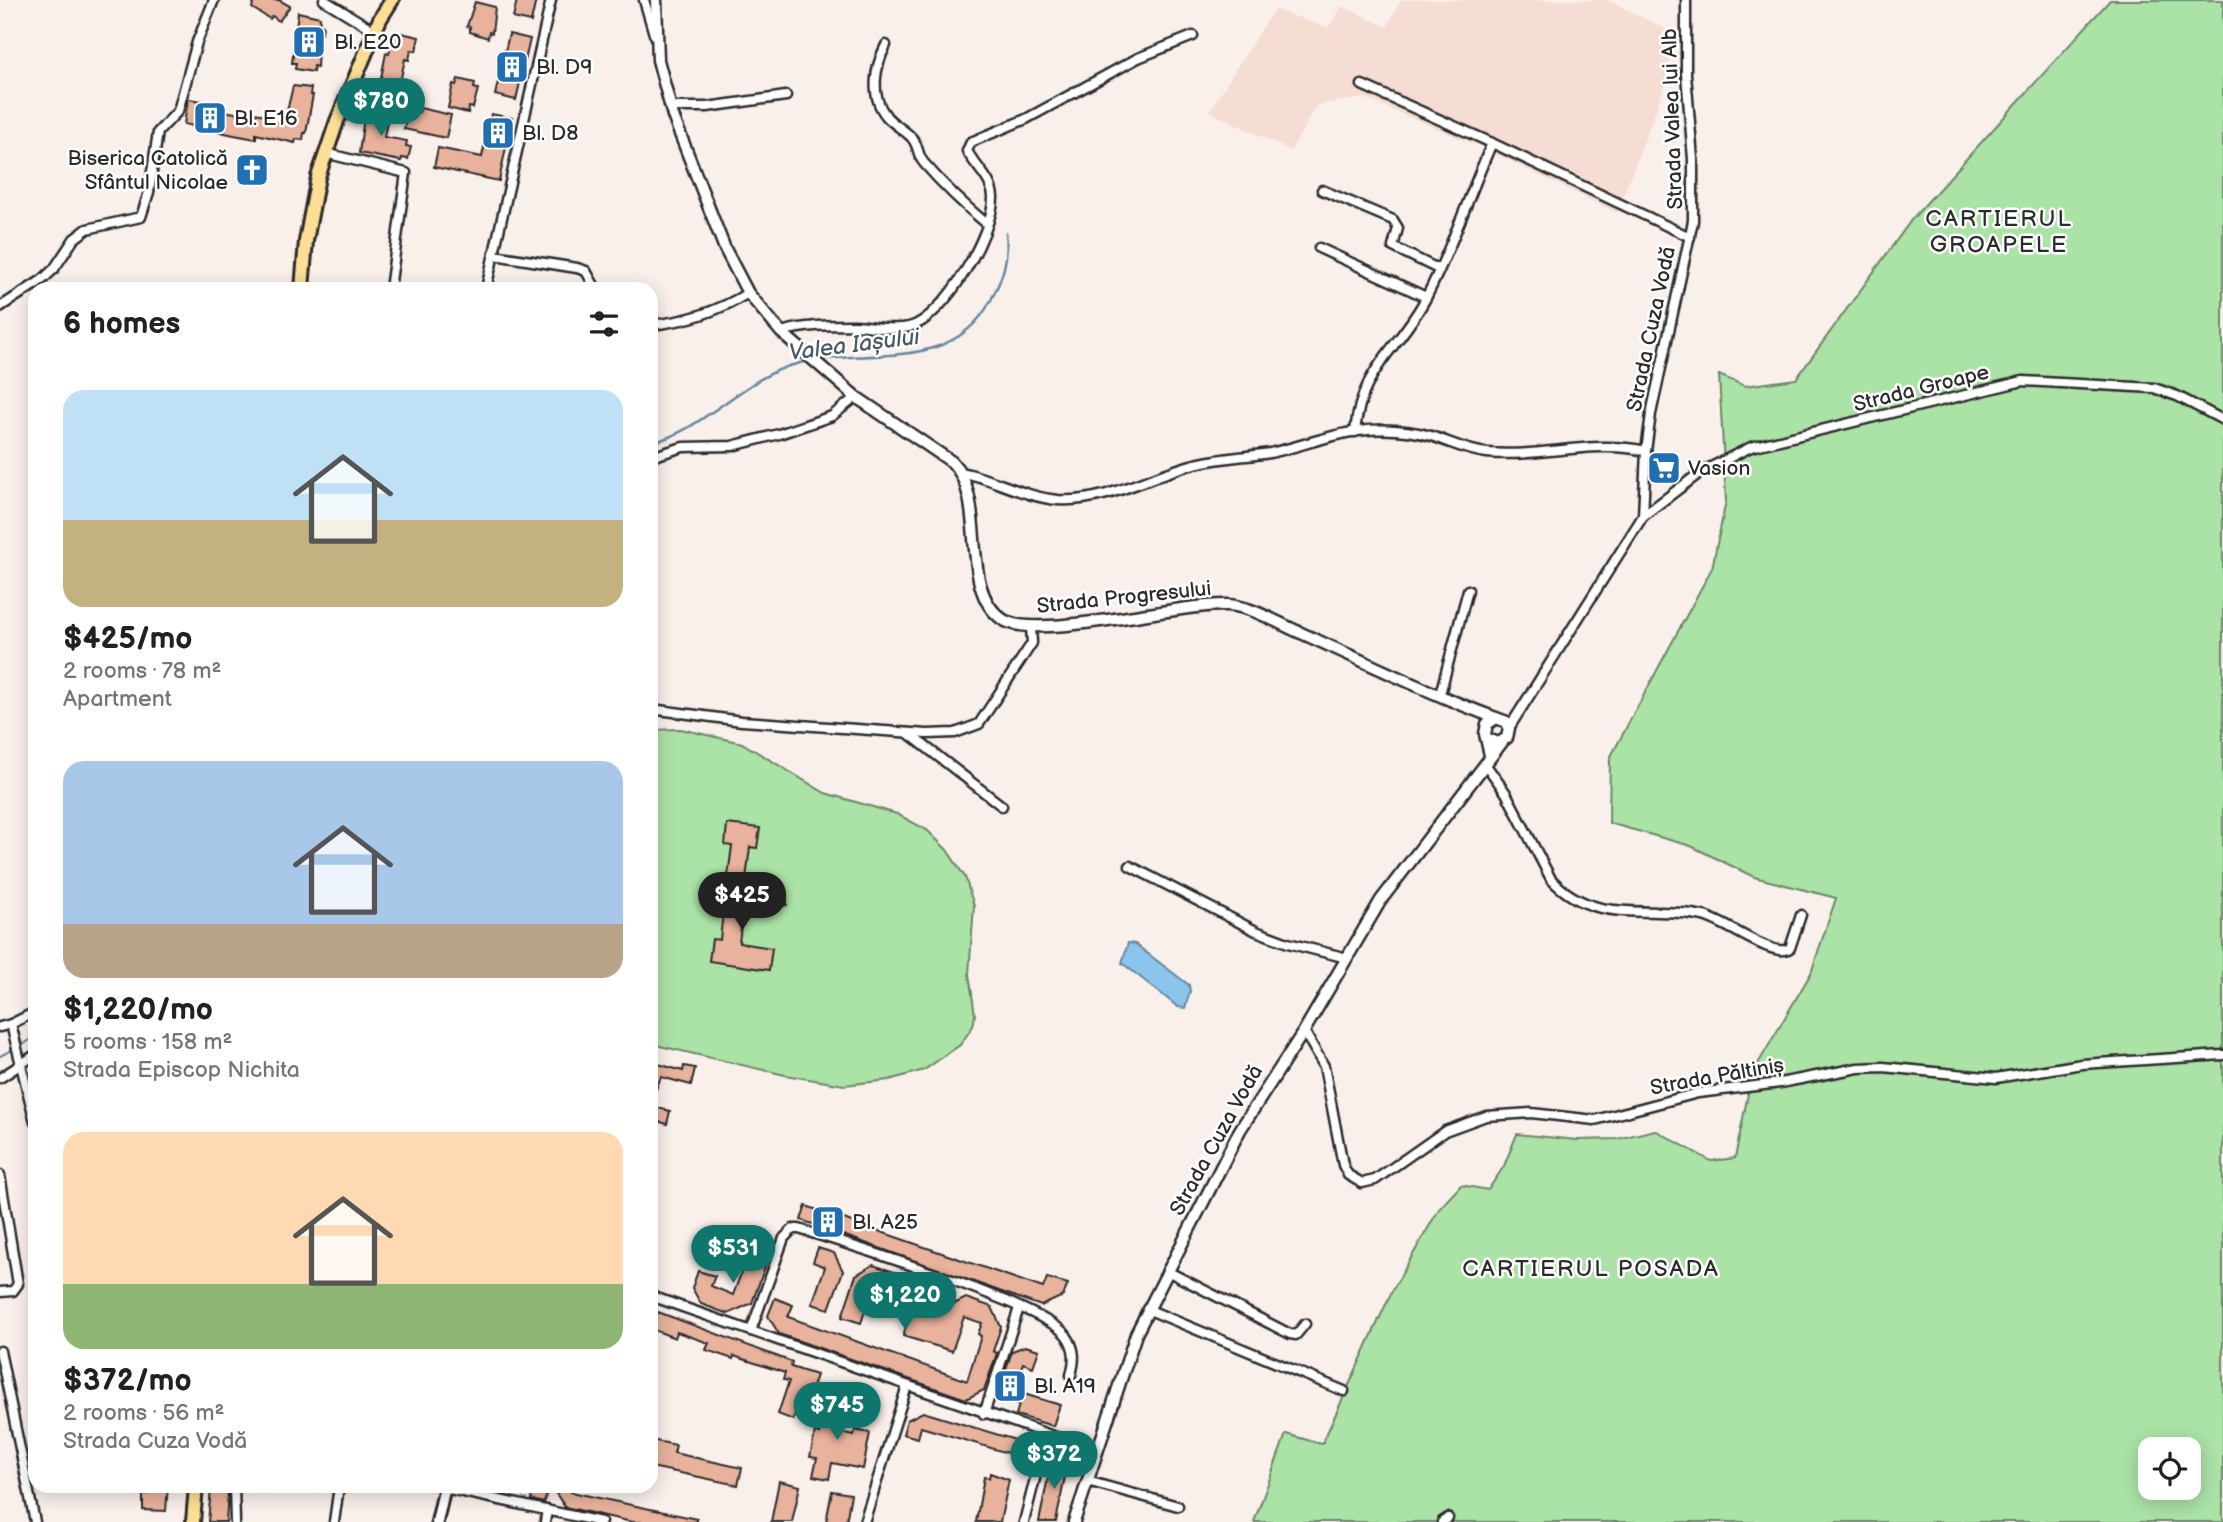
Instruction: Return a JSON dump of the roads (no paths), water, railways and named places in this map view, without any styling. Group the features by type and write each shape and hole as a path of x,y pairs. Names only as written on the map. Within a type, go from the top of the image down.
{"main road":[{"path":"303,282 310,219 325,153 377,25 383,0"},
{"path":"377,25 392,0"},
{"path":"193,1522 196,1493"},
{"path":"437,1522 444,1493"}],"street":[{"path":"40,282 54,269 74,239 87,229 141,217 149,192 158,132 178,111 197,42 214,0"},
{"path":"324,0 377,25"},
{"path":"488,282 551,0"},
{"path":"644,0 670,107 725,249 748,293 792,342 856,397 952,462 961,472 982,476 1032,496 1058,500 1111,494 1160,474 1195,464 1272,452 1355,432 1405,429 1488,453 1539,454 1606,445 1646,451"},
{"path":"656,0 656,43"},
{"name":"Strada Valea lui Alb","path":"1686,0 1685,74 1693,159 1690,237"},
{"path":"781,331 797,327 855,325 899,328 926,320 963,276 987,224 993,195 990,184 967,151 971,142 1026,119 1138,58 1194,36"},
{"path":"886,45 877,62 875,83 881,109 913,139 924,164 954,196 987,224"},
{"name":"Strada Cuza Vodă","path":"1074,1522 1129,1350 1147,1309 1240,1130 1304,1031 1381,900 1507,738 1502,721 1517,711 1595,596 1643,516 1646,451 1658,374 1690,237 1362,85"},
{"path":"670,107 706,107 786,96"},
{"path":"1355,432 1357,410 1366,383 1426,297 1492,143"},
{"path":"325,153 406,173 391,282"},
{"path":"1322,190 1393,220 1398,228 1393,247 1438,269"},
{"path":"1318,248 1426,297"},
{"path":"494,255 586,271 592,282"},
{"path":"0,307 28,289"},
{"path":"658,324 687,321 726,306 748,293"},
{"name":"Strada Groape","path":"1643,516 1701,472 1751,447 2023,381 2154,388 2177,396 2223,420"},
{"path":"658,455 695,446 732,446 790,431 832,416 856,397"},
{"name":"Strada Progresului","path":"961,472 967,487 985,597 1003,620 1031,627 1216,606 1237,606 1502,721"},
{"path":"1440,694 1468,590"},
{"path":"658,710 742,721 908,733 955,733 979,724 1032,643 1031,627"},
{"name":"Strada Progresului","path":"1472,710 1486,734"},
{"path":"1502,721 1487,723 1488,760 1551,879 1558,886 1593,906 1625,913 1682,912 1709,917 1762,945 1780,951 1790,948 1801,915"},
{"path":"908,733 1002,806"},
{"path":"1486,734 1498,743 1503,741"},
{"path":"1130,866 1256,931 1297,946 1347,958"},
{"path":"0,1027 28,1016"},
{"path":"11,1024 28,1093"},
{"name":"Strada Păltiniș","path":"1304,1031 1324,1066 1343,1165 1348,1175 1362,1184 1382,1176 1445,1131 1486,1116 1531,1112 1595,1120 1698,1093 1780,1083 1858,1068 1883,1067 1996,1078 2082,1064 2223,1055"},
{"path":"0,1078 28,1060"},
{"path":"0,1175 18,1284 13,1291 0,1292"},
{"path":"751,1331 784,1238 793,1229 949,1280 1057,1326 1066,1335 1075,1357 1071,1376"},
{"path":"1167,1271 1290,1334 1296,1335 1305,1324"},
{"path":"658,1298 1096,1451"},
{"path":"984,1414 1019,1308"},
{"path":"1147,1309 1344,1391"},
{"path":"0,1351 28,1488"},
{"path":"864,1522 907,1387"},
{"path":"1024,1522 1046,1435"},
{"path":"1087,1481 1178,1506"},
{"path":"29,1493 35,1522"},
{"path":"234,1493 235,1522"},
{"path":"334,1522 338,1493"},
{"path":"472,1493 601,1522"},
{"path":"545,1522 547,1510"}],"water":[{"path":"1128,943 1135,944 1189,985 1190,992 1185,1008 1178,1007 1122,963"}],"waterway":[{"name":"Valea Iașului","path":"817,360 915,352 958,337 976,322 995,292 1006,260 1006,233"},
{"name":"Valea Iașului","path":"658,441 692,425 767,376 788,366 810,361"},
{"name":"Valea Iașului","path":"20,1046 28,1041"},
{"name":"Valea Iașului","path":"0,1056 14,1049"}],"place":[{"name":"Bl. E20","path":"309,42"},
{"name":"Bl. D9","path":"512,67"},
{"name":"Bl. E16","path":"210,118"},
{"name":"Bl. D8","path":"498,133"},
{"name":"Biserica Catolică Sfântul Nicolae","path":"252,170"},
{"name":"Vasion","path":"1664,468"},
{"name":"Bl. A25","path":"828,1222"},
{"name":"Bl. A19","path":"1010,1386"}],"district":[{"name":"CARTIERUL GROAPELE","path":"1999,231"},
{"name":"CARTIERUL POSADA","path":"1591,1268"}]}
